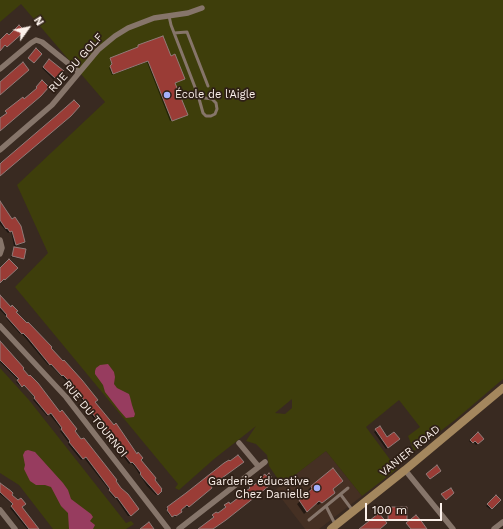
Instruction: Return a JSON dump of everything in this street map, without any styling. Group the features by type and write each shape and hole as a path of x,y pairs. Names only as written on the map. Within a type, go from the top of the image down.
{"main road":[{"name":"VANIER ROAD","path":"333,527 405,470 503,388"}],"street":[{"name":"RUE DU GOLF","path":"0,150 52,105 103,45 115,36 134,25 154,18 188,13 202,8"},
{"path":"0,69 36,40 42,42 79,72"},
{"path":"0,240 2,248 0,254"},
{"name":"RUE DU TOURNOI","path":"0,326 66,397 168,529"},
{"path":"239,442 259,467"},
{"path":"179,529 265,462"},
{"path":"405,470 453,529"},
{"path":"0,510 15,529"},
{"path":"494,529 503,522"}],"lane":[{"path":"169,16 198,95 203,113 206,116 215,114 217,109 216,103 198,95"},
{"path":"174,33 187,32 208,86"},
{"path":"309,520 348,488"},
{"path":"340,495 354,511"},
{"path":"326,506 333,527"}],"shaded area":[{"path":"0,0 503,0 503,379 455,420 414,451 408,436 420,427 399,400 366,427 397,469 362,496 326,451 282,485 269,466 267,455 256,444 246,441 256,426 214,459 179,490 175,488 178,484 15,287 48,253 17,185 105,102 21,4 0,22","holes":["292,399 292,408 285,414 275,413"]},
{"path":"108,364 114,372 114,384 117,388 129,394 135,414 134,417 126,418 105,392 103,385 95,374 96,368 100,365"},
{"path":"0,368 29,400 126,523 131,521 134,524 126,529 53,529 19,485 0,473"},
{"path":"28,450 35,452 63,483 68,490 71,499 91,514 93,517 90,521 95,525 93,529 69,529 68,513 61,506 51,487 36,485 30,481 24,469 25,465 23,455 25,451"},
{"name":"Garderie éducative Chez Danielle","path":"326,451 362,496 319,529 305,529 275,490"}],"building":[{"path":"19,25 25,31 7,47 5,45 0,51 0,40 7,33 9,35"},
{"name":"École de l'Aigle","path":"163,36 171,56 175,54 185,79 175,83 188,115 172,121 148,61 113,74 110,66 112,64 110,58 138,47 138,45"},
{"path":"36,48 42,54 34,63 28,58"},
{"path":"49,59 64,71 56,79 43,67"},
{"path":"23,62 29,70 0,95 0,82"},
{"path":"42,80 49,87 41,96 0,131 0,118 7,113 5,111 23,97 24,99 37,88 36,87"},
{"path":"74,100 80,106 71,116 0,176 0,164"},
{"path":"0,201 12,219 15,217 21,226 25,242 16,245 12,231 10,232 7,228 6,229 0,220"},
{"path":"14,247 26,249 24,259 12,256"},
{"path":"9,259 18,268 0,283 0,268"},
{"path":"0,295 11,307 12,305 18,311 16,312 52,347 51,348 63,361 64,360 98,400 95,402 114,425 116,423 137,454 138,452 143,458 141,460 156,478 155,480 162,489 158,495 85,404 86,403 81,396 80,397 71,386 70,387 67,383 69,381 51,364 50,365 28,338 23,333 22,334 6,316 7,315 0,307"},
{"path":"0,341 24,368 23,369 29,376 30,375 38,383 60,412 62,410 77,429 75,431 81,439 84,438 117,480 116,481 121,488 128,494 139,509 131,516 117,497 116,498 109,490 110,489 86,457 83,459 69,442 70,441 61,429 62,428 51,413 48,415 34,398 35,397 24,385 22,387 17,380 19,379 0,360"},
{"path":"380,426 387,437 394,432 400,439 388,448 375,429"},
{"path":"478,432 484,439 478,444 475,441 473,443 470,440"},
{"path":"238,455 244,462 211,486 212,488 189,507 187,505 181,510 182,512 172,517 167,510 167,507 224,463 229,460 230,461"},
{"path":"437,465 441,471 430,479 426,474"},
{"path":"333,468 343,481 333,489 335,493 322,503 319,501 307,512 299,500 312,489 311,486"},
{"path":"269,473 274,482 226,520 213,529 198,529 214,517 212,515 216,512 218,513 226,507 224,505 229,502 230,504 238,498 237,496 250,488 249,487 253,483 254,485 262,479 261,477 265,474 266,476"},
{"path":"0,483 11,491 13,493 12,495 18,500 21,498 26,504 22,507 39,529 29,529 11,506 13,504 0,492"},
{"path":"451,488 454,493 446,500 441,494"},
{"path":"496,495 501,500 492,509 487,504"},
{"path":"388,507 407,507 407,520 388,520"},
{"path":"379,513 387,523 380,529 359,529"},
{"path":"416,515 427,529 411,529 406,523"},
{"path":"149,522 154,529 140,529"}],"place":[{"name":"École de l'Aigle","path":"167,95"},
{"name":"Garderie éducative Chez Danielle","path":"317,488"}]}
